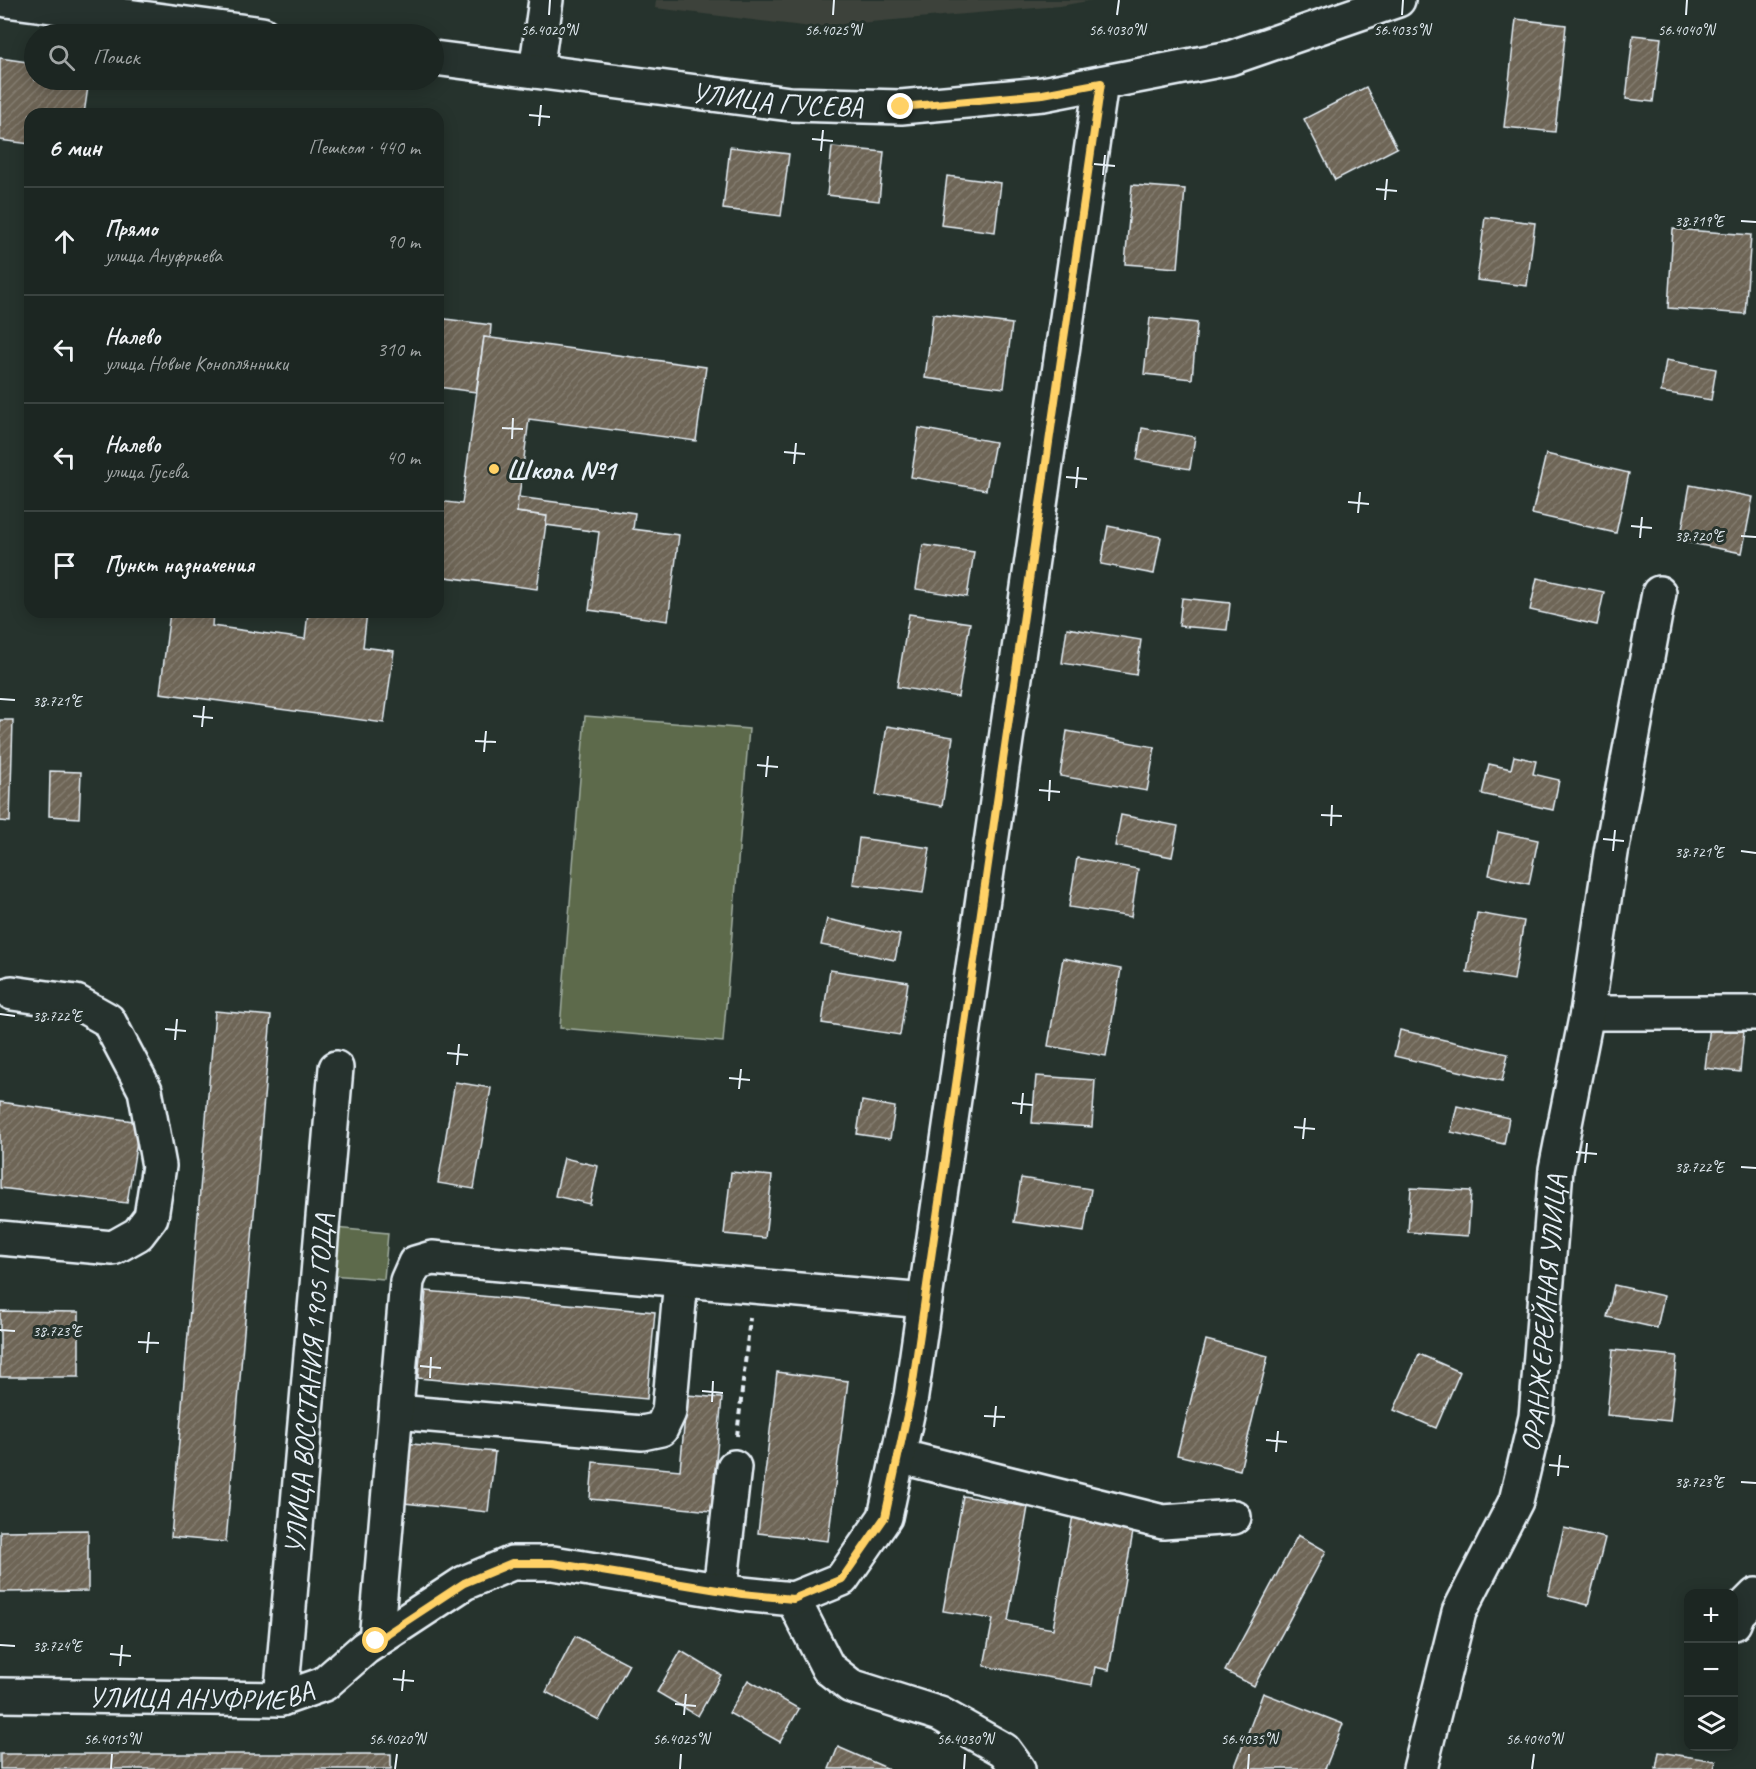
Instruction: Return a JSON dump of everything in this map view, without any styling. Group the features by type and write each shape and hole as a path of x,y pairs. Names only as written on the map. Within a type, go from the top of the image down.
{"street":[{"path":"6,0 187,24"},
{"path":"536,72 546,0"},
{"name":"УЛИЦА ГУСЕВА","path":"444,59 790,104 901,107 1043,94 1230,58 1398,0"},
{"path":"1018,1769 1004,1750 940,1714 850,1686 828,1668 793,1599 842,1579 885,1517 911,1396 1101,83"},
{"name":"ОРАНЖЕРЕЙНАЯ УЛИЦА","path":"1420,1769 1459,1612 1516,1501 1536,1417 1556,1169 1587,1013 1611,853 1659,593"},
{"path":"0,1238 113,1248 138,1234 151,1217 159,1166 145,1090 108,1020 76,1002 12,993"},
{"path":"1587,1013 1756,1013"},
{"name":"УЛИЦА ВОССТАНИЯ 1905 ГОДА","path":"281,1699 336,1068"},
{"path":"376,1641 407,1281 415,1263 432,1258 925,1301"},
{"path":"396,1412 642,1433 661,1429 669,1412 681,1280"},
{"path":"898,1456 1163,1522 1234,1517"},
{"path":"720,1590 734,1467"},
{"name":"УЛИЦА АНУФРИЕВА","path":"0,1695 281,1699 324,1684 365,1648 464,1583 512,1563 553,1563 720,1590 793,1599"},
{"path":"1738,1613 1756,1595"}],"path":[{"path":"734,1467 754,1286"}],"shaded area":[{"path":"656,0 1093,0 1060,6 811,27 655,8"}],"green space":[{"path":"585,716 749,729 723,1042 560,1028"},
{"path":"334,1228 388,1233 384,1279 330,1275"}],"building":[{"path":"1516,19 1566,25 1555,132 1504,127"},
{"path":"1633,35 1661,38 1653,102 1626,99"},
{"path":"0,58 24,62 24,90 88,90 85,108 24,108 24,143 0,140"},
{"path":"1366,87 1397,148 1335,180 1304,119"},
{"path":"730,147 789,154 781,216 723,209"},
{"path":"832,147 884,152 879,201 827,195"},
{"path":"947,176 1001,183 995,232 941,225"},
{"path":"1132,185 1185,189 1178,268 1125,264"},
{"path":"1485,217 1535,223 1527,286 1477,280"},
{"path":"1673,229 1751,235 1745,314 1668,308"},
{"path":"933,314 1012,324 1004,388 925,378"},
{"path":"1150,318 1197,323 1192,379 1144,374"},
{"path":"444,319 491,325 490,338 484,337 476,392 444,388"},
{"name":"Школа №1","path":"484,337 706,367 696,441 529,419 517,512 547,516 537,589 444,577 444,502 462,504"},
{"path":"1666,360 1716,369 1711,400 1661,392"},
{"path":"919,428 995,442 986,490 911,477"},
{"path":"1142,428 1195,437 1190,469 1137,460"},
{"path":"1546,454 1629,473 1616,533 1532,514"},
{"path":"1690,485 1753,497 1742,553 1680,541"},
{"path":"518,497 635,513 633,529 679,535 668,621 589,610 599,532 546,525 547,516 517,512"},
{"path":"1108,526 1161,537 1154,574 1101,564"},
{"path":"923,545 974,552 967,597 916,589"},
{"path":"1537,578 1604,592 1597,625 1530,610"},
{"path":"1182,598 1230,603 1227,630 1179,626"},
{"path":"909,614 970,623 958,697 897,687"},
{"path":"169,618 213,618 212,626 305,639 307,618 366,618 363,647 394,651 384,723 160,693"},
{"path":"1067,628 1141,640 1136,675 1062,663"},
{"path":"0,720 13,720 10,822 0,821"},
{"path":"887,726 953,737 942,806 876,795"},
{"path":"1067,731 1155,747 1147,791 1060,776"},
{"path":"1514,756 1536,761 1533,774 1559,780 1553,810 1482,794 1489,764 1511,769"},
{"path":"50,771 81,772 79,818 49,816"},
{"path":"1121,815 1178,826 1172,857 1115,846"},
{"path":"1498,832 1538,840 1529,884 1489,875"},
{"path":"859,838 930,848 923,893 853,884"},
{"path":"1077,858 1138,869 1131,917 1069,907"},
{"path":"1477,913 1524,921 1514,980 1467,972"},
{"path":"827,919 900,935 895,960 821,945"},
{"path":"1063,958 1121,969 1106,1056 1048,1046"},
{"path":"830,970 908,982 900,1035 822,1023"},
{"path":"215,1011 271,1016 226,1542 171,1537"},
{"path":"1710,1026 1744,1030 1740,1072 1705,1068"},
{"path":"1400,1030 1508,1054 1502,1081 1394,1056"},
{"path":"1036,1076 1095,1080 1092,1127 1032,1123"},
{"path":"455,1082 491,1088 474,1189 438,1183"},
{"path":"862,1101 895,1107 890,1139 857,1134"},
{"path":"0,1102 140,1122 127,1203 0,1188"},
{"path":"1457,1106 1509,1118 1504,1144 1451,1132"},
{"path":"564,1158 598,1166 590,1204 555,1196"},
{"path":"731,1172 772,1176 765,1238 724,1234"},
{"path":"1021,1178 1091,1189 1084,1232 1014,1222"},
{"path":"1411,1188 1471,1191 1468,1236 1408,1232"},
{"path":"1614,1285 1664,1296 1657,1328 1607,1317"},
{"path":"426,1291 655,1312 647,1399 418,1378"},
{"path":"0,1311 79,1312 79,1377 0,1377"},
{"path":"1206,1340 1268,1356 1240,1470 1177,1455"},
{"path":"1613,1350 1677,1356 1670,1421 1607,1415"},
{"path":"1419,1354 1460,1372 1436,1428 1394,1410"},
{"path":"777,1372 848,1381 828,1541 758,1533"},
{"path":"687,1395 722,1398 711,1511 590,1499 593,1462 680,1470"},
{"path":"402,1443 495,1452 488,1512 395,1502"},
{"path":"963,1496 1028,1507 1008,1621 1053,1629 1073,1515 1134,1526 1109,1670 1095,1667 1092,1685 984,1666 993,1619 943,1611"},
{"path":"1564,1528 1605,1538 1588,1605 1548,1595"},
{"path":"88,1530 88,1591 0,1592 0,1531"},
{"path":"1298,1535 1326,1551 1254,1686 1225,1671"},
{"path":"575,1636 629,1664 599,1720 546,1692"},
{"path":"681,1651 721,1675 698,1716 657,1692"},
{"path":"748,1680 799,1709 780,1742 729,1713"},
{"path":"1263,1693 1343,1724 1325,1769 1234,1769"},
{"path":"838,1747 889,1769 829,1769"},
{"path":"1659,1752 1716,1761 1714,1769 1656,1769"},
{"path":"0,1754 391,1754 391,1769 0,1769"}],"place":[{"name":"Школа №1","path":"494,469"}],"route":[{"path":"376,1641 464,1583 512,1563 553,1563 742,1594 793,1599 842,1579 885,1517 911,1396 1101,83 1043,94 901,107"}]}
